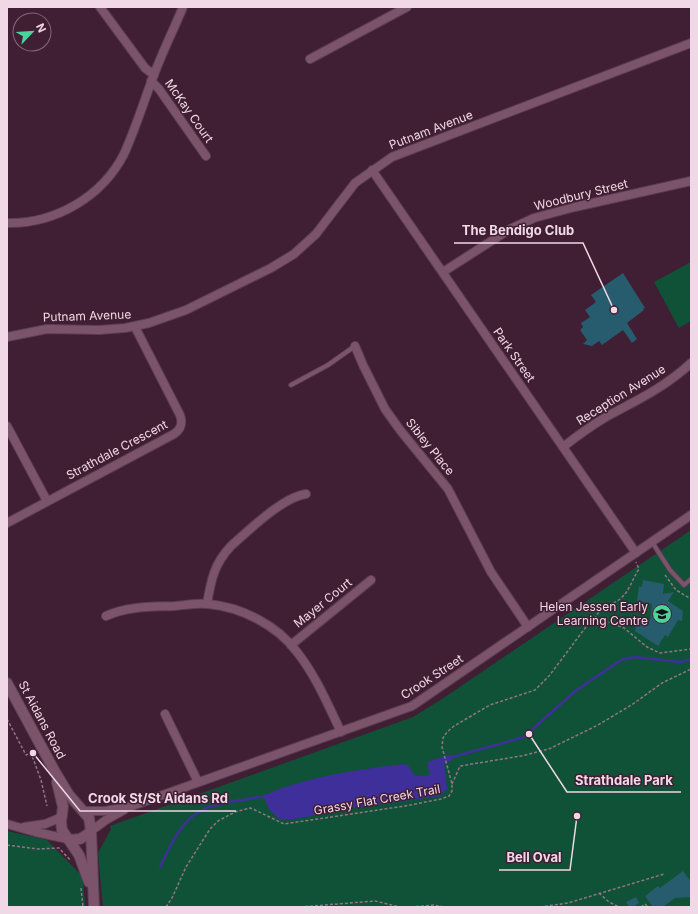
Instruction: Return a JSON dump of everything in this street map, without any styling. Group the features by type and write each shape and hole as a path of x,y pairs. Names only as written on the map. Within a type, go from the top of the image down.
{"street":[{"name":"McKay Court","path":"100,7 145,68 206,156"},
{"path":"7,223 35,221 57,214 78,204 102,185 118,165 124,154 152,78 184,7"},
{"path":"310,60 407,7"},
{"name":"Putnam Avenue","path":"7,337 47,329 99,330 135,327 186,310 282,262 300,249 325,223 351,186 392,157 691,43"},
{"name":"Park Street","path":"372,170 563,447 634,554"},
{"name":"Woodbury Street","path":"443,272 510,229 534,218 574,207 691,181"},
{"name":"Strathdale Crescent","path":"7,523 174,434 181,427 182,421 180,415 135,327"},
{"name":"Sibley Place","path":"355,346 362,365 385,409 400,430 448,489 491,572 528,627"},
{"name":"Reception Avenue","path":"563,447 602,420 650,394 691,363"},
{"path":"7,426 48,501"},
{"path":"207,604 216,566 231,546 286,501 299,495 306,494"},
{"name":"Crook Street","path":"91,831 106,820 132,806 412,706 691,515"},
{"name":"Mayer Court","path":"292,645 371,580"},
{"path":"106,616 128,608 207,604 232,609 258,620 292,645 309,670 341,732"},
{"name":"St Aidans Road","path":"7,683 69,795 84,811"},
{"path":"165,714 198,782"},
{"name":"St Aidans Road","path":"54,770 62,799 63,817"},
{"name":"Crook Street","path":"84,811 132,806"},
{"path":"19,827 45,824 63,817 70,811 74,810 84,811 89,818 91,831 93,902"},
{"path":"63,817 61,826 62,830 82,861 93,902"},
{"path":"7,824 69,840 80,839 91,831"}],"lane":[{"name":"Sibley Place","path":"291,385 328,365 355,346"},
{"path":"652,542 670,570 684,585 691,579"}],"path":[{"name":"Grassy Flat Creek Trail","path":"166,907 172,898 186,867 210,829 218,821 235,812 250,808 280,823 288,824 446,798 451,794 452,784 442,747 443,738 450,729 490,705 535,690 549,676 589,622 595,618 599,611 621,598 630,587 633,576 639,567 634,554"},
{"path":"664,573 676,590 691,599"},
{"path":"595,618 624,628 646,647 660,653 691,649"},
{"path":"452,784 460,766 521,756 540,752 555,746 598,725 633,704 662,683 691,669"},
{"path":"7,719 26,755 31,753 42,780 47,806"},
{"path":"7,845 38,849 59,848 74,866"},
{"path":"540,907 568,903 664,874"},
{"path":"81,886 83,907"},
{"path":"599,893 608,902 619,907"},
{"path":"300,907 375,901 400,907"},
{"path":"411,907 434,904 444,907"},
{"path":"641,907 645,904 648,907"}],"green space":[{"path":"691,262 691,321 679,328 654,282"},
{"path":"691,530 691,907 103,907 98,853 111,829 110,826 413,717 442,699"},
{"path":"7,831 47,840 83,877 85,907 7,907"}],"shaded area":[{"path":"452,755 452,760 444,764 447,789 440,796 353,808 282,820 268,808 265,799 259,797 312,779 385,766 403,764 408,765 414,775 430,775 427,762"}],"building":[{"path":"623,273 645,308 627,323 637,339 632,343 623,330 602,345 599,341 592,346 583,344 587,340 580,330 583,327 581,323 590,317 585,310 596,302 591,295"},
{"path":"643,580 664,584 663,594 674,592 668,601 683,611 682,621 678,620 668,637 665,635 658,646 635,631 637,621 640,622 643,617 650,621 652,604 637,601 639,586 642,587"},
{"path":"683,871 691,882 691,897 675,898 663,907 653,907 645,896 658,886 660,888"},
{"path":"636,897 639,903 633,907 629,907 626,902"}],"waterway":[{"path":"453,757 524,737 574,692 621,660 634,657 680,662 691,659"},
{"path":"160,867 176,835 194,815 208,807 215,805 259,797"}],"place":[{"name":"The Bendigo Club","path":"614,310"},
{"name":"Helen Jessen Early Learning Centre","path":"662,614"},
{"name":"Strathdale Park","path":"529,734"},
{"name":"Crook St/St Aidans Rd","path":"33,753"},
{"name":"Bell Oval","path":"577,816"}]}
